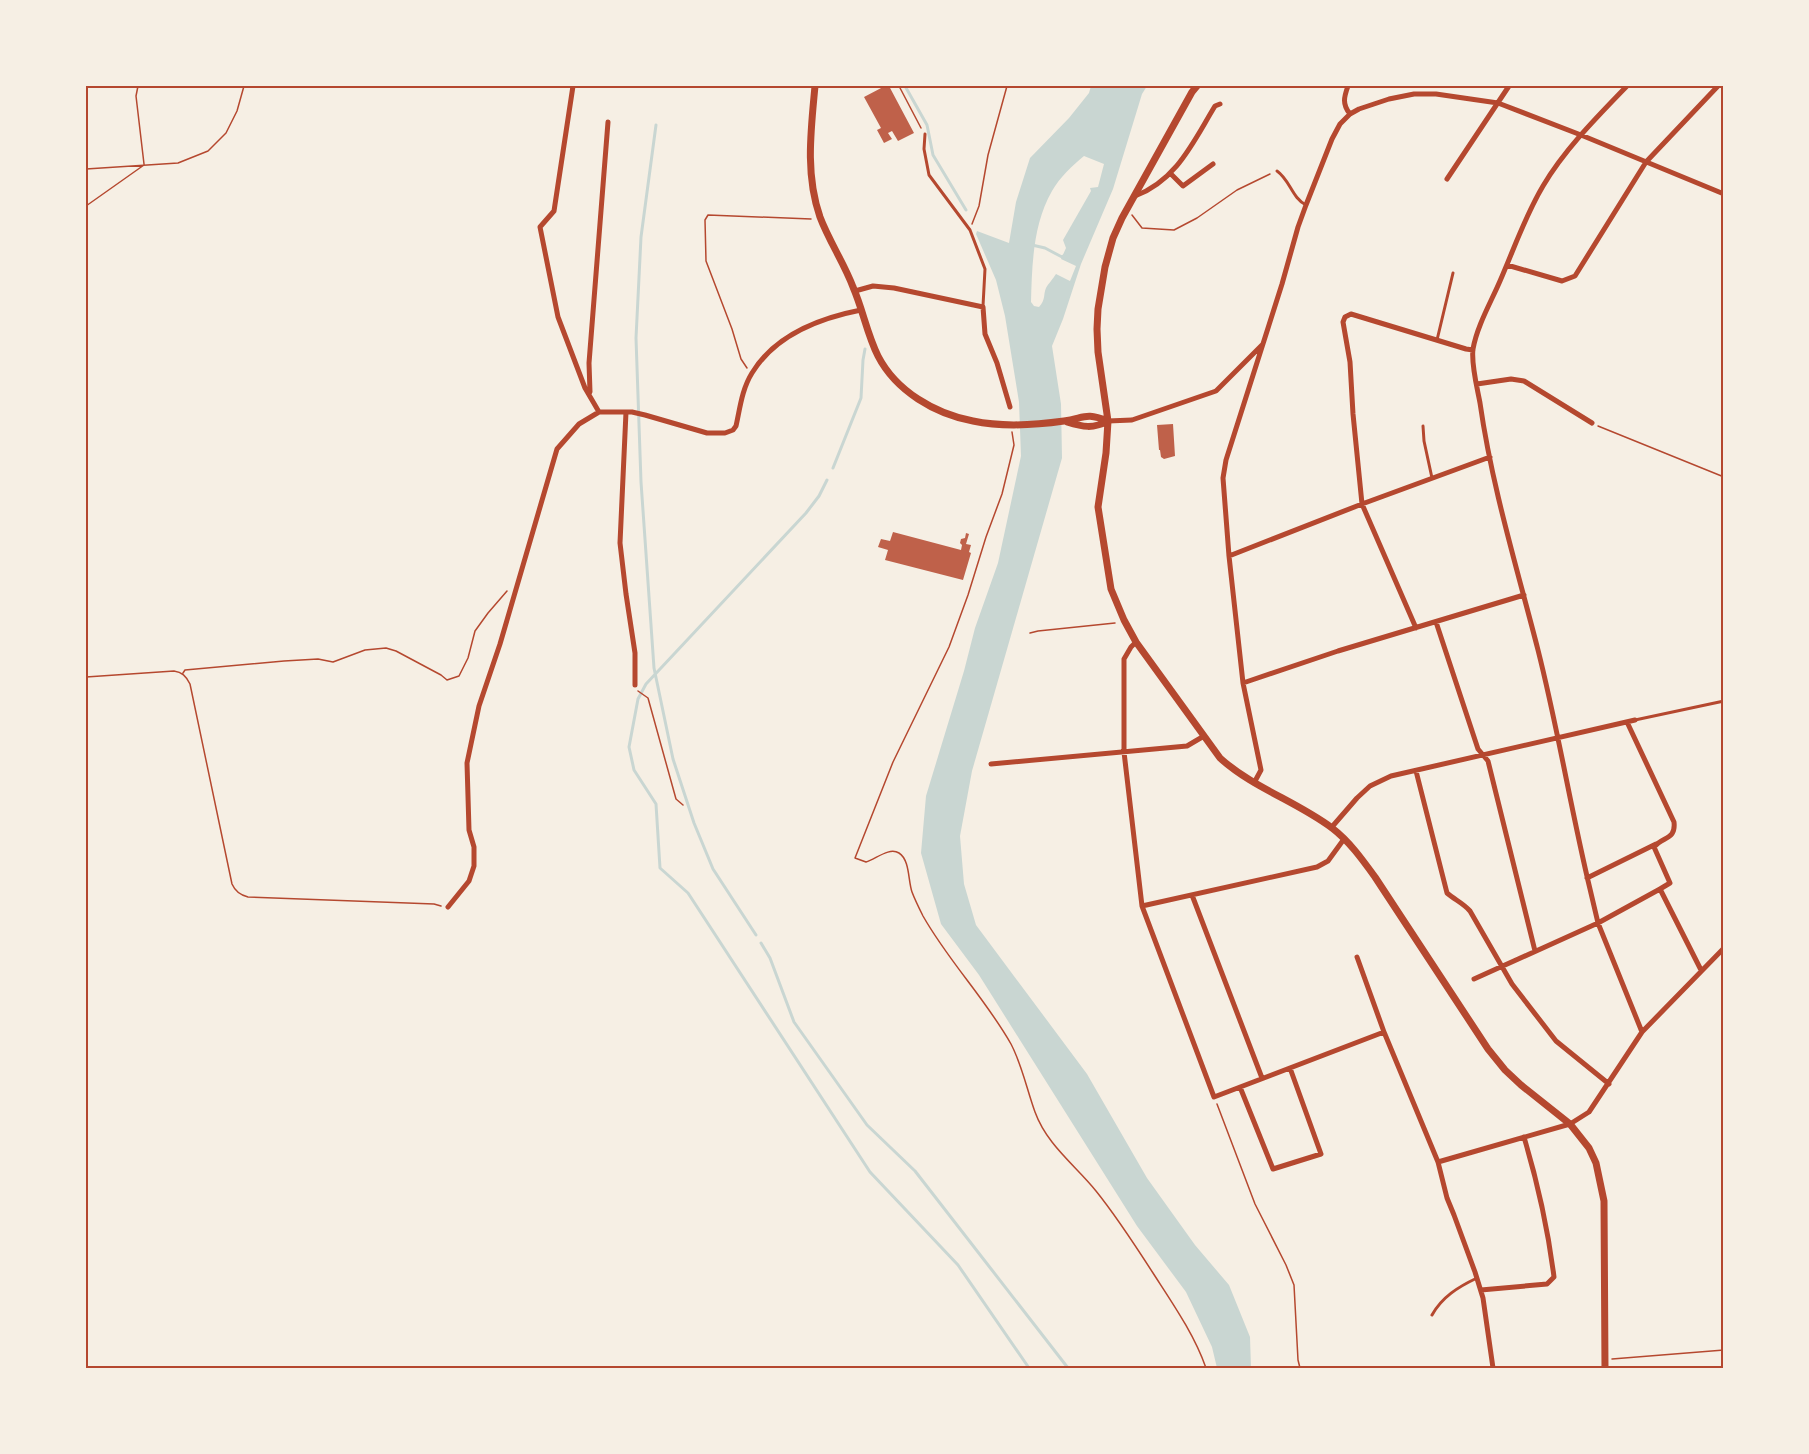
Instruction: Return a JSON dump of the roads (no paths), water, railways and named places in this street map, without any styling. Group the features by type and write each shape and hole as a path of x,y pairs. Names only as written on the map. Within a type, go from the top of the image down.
{"street":[{"path":"573,86 554,211 540,227 558,317 590,396 599,412"},
{"path":"815,86 810,156 812,179 821,219 847,270 879,357 906,391 939,411 975,422 1005,425 1066,421 1090,415 1108,422 1121,422 1216,391 1263,344"},
{"path":"1197,86 1127,210 1112,242 1100,292 1098,352 1108,422 1098,507 1111,589 1136,642 1226,763 1254,783 1331,828 1344,839 1370,871 1504,1070 1570,1124 1589,1148 1596,1163 1604,1201 1605,1368"},
{"path":"1348,86 1344,100 1350,114"},
{"path":"1447,179 1509,86"},
{"path":"1627,86 1581,135 1543,186 1530,210 1483,320 1473,350 1490,457 1539,653 1598,923 1642,1032"},
{"path":"1507,265 1562,281 1575,276 1646,162 1718,86"},
{"path":"1254,783 1261,770 1243,683 1223,478 1226,460 1298,227 1340,123 1359,109 1414,94 1436,94 1498,103 1724,194"},
{"path":"1135,196 1145,192 1176,169 1215,106 1220,104"},
{"path":"590,396 589,363 608,122"},
{"path":"1171,174 1183,186 1213,164"},
{"path":"855,291 873,286 894,288 982,307 985,334 997,363 1010,407"},
{"path":"448,907 469,881 474,866 467,764 479,706 500,644 557,449 579,424 599,412 629,412 645,415 707,433 725,433 733,430 751,373 772,349 792,334 827,319 861,310"},
{"path":"1416,628 1362,504 1350,362 1343,322 1345,317 1351,314 1473,350"},
{"path":"1477,384 1511,379 1524,381 1592,423"},
{"path":"629,412 624,428 620,543 635,653 636,688"},
{"path":"1066,421 1089,428 1108,422"},
{"path":"1229,556 1490,457"},
{"path":"1243,683 1338,651 1524,595"},
{"path":"1436,622 1478,750 1488,761 1535,951"},
{"path":"1136,642 1124,659 1124,752 1142,906 1214,1097 1384,1032"},
{"path":"1331,828 1370,786 1391,776 1635,720"},
{"path":"1587,878 1671,836 1675,830 1674,822 1627,722"},
{"path":"991,764 1187,746 1204,736"},
{"path":"1416,771 1447,893 1456,902 1464,904 1470,911 1512,984 1556,1041 1609,1084"},
{"path":"1142,906 1317,867 1328,861 1344,839"},
{"path":"1474,980 1598,923 1670,883 1654,847 1656,844"},
{"path":"1660,889 1701,970"},
{"path":"1192,895 1262,1078"},
{"path":"1438,1162 1570,1124 1588,1113 1642,1032 1724,948"},
{"path":"1357,957 1384,1032 1438,1162 1447,1198 1481,1290 1493,1368"},
{"path":"1240,1087 1273,1169 1321,1154 1290,1068"},
{"path":"1481,1290 1547,1284 1554,1277 1549,1233 1538,1181 1524,1137"}],"lane":[{"path":"925,134 924,149 929,175 970,230 985,269 982,307"},
{"path":"1277,171 1288,182 1298,201 1306,205"},
{"path":"1437,340 1453,273"},
{"path":"1424,426 1424,441 1432,478"},
{"path":"1635,720 1724,701"},
{"path":"1432,1316 1439,1304 1446,1298 1477,1278"}],"waterway":[{"path":"905,86 927,125 933,155 966,210"},
{"path":"656,125 641,237 636,338 641,482 654,668 673,759 694,823 713,869 756,935"},
{"path":"1032,245 1045,248 1062,257 1065,255"},
{"path":"833,468 861,398 865,349"},
{"path":"827,480 819,496 806,513 646,684 638,699 629,747 634,770 656,804 660,868 688,893 870,1172 958,1265 1029,1368"},
{"path":"761,943 770,958 794,1022 867,1125 915,1171 1068,1368"}]}
